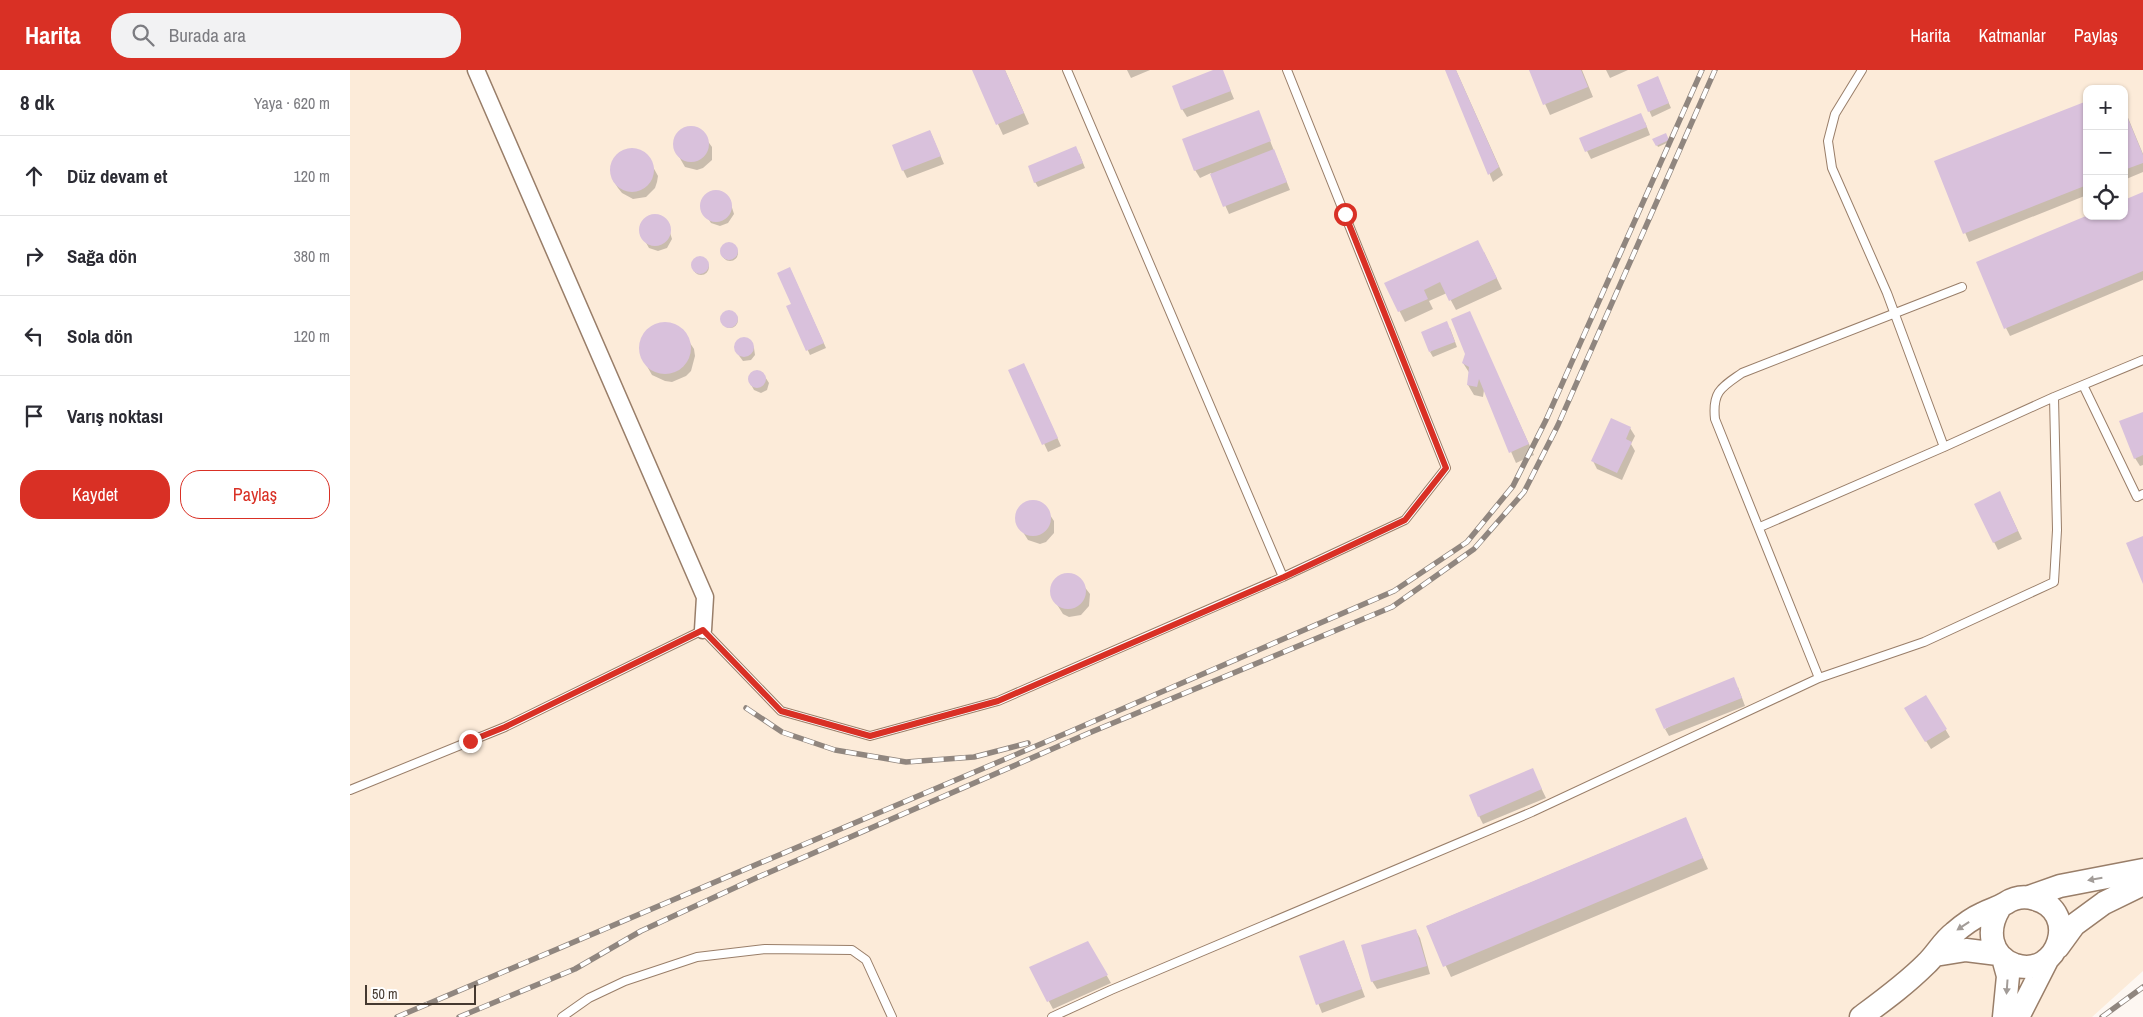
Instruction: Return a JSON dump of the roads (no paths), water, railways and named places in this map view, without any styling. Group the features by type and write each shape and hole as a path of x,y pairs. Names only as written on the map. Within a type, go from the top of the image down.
{"street":[{"path":"476,70 705,597 703,630"},
{"path":"1861,1017 1907,983 1935,955 1952,934 1983,913 1999,909 2018,898 2029,897 2060,886 2143,870"},
{"path":"1935,955 1966,950 2001,956 2010,963 2021,967 2040,964 2052,953 2074,925 2104,903 2143,884"},
{"path":"2018,1017 2027,1006 2061,930 2054,912 2041,900 2029,897"},
{"path":"1999,909 1993,920 1991,936 2008,976 2004,1017"}],"lane":[{"path":"1067,70 1284,577"},
{"path":"350,790 505,727 703,630 781,711 870,736 998,701 1284,577 1405,520 1446,468 1287,70"},
{"path":"1862,70 1835,114 1828,141 1832,168 1894,312 1944,447"},
{"path":"1819,678 1760,527 1715,419 1713,405 1720,388 1742,373 1962,287"},
{"path":"1760,527 2054,397 2143,360"},
{"path":"2083,385 2137,497 2143,494"},
{"path":"1052,1017 1111,990 1532,812 1819,678 1924,642 2054,582 2057,530 2054,397"},
{"path":"562,1017 589,998 625,981 697,957 765,949 852,950 866,960 892,1017"}],"railway":[{"path":"397,1017 1069,732 1394,591 1467,542 1513,486 1546,420 1702,70"},
{"path":"459,1017 575,969 641,931 756,878 1089,733 1392,607 1474,549 1524,492 1558,425 1715,70"},
{"path":"746,708 782,732 835,750 906,762 974,757 1028,743"},
{"path":"2102,1017 2143,987"}]}
